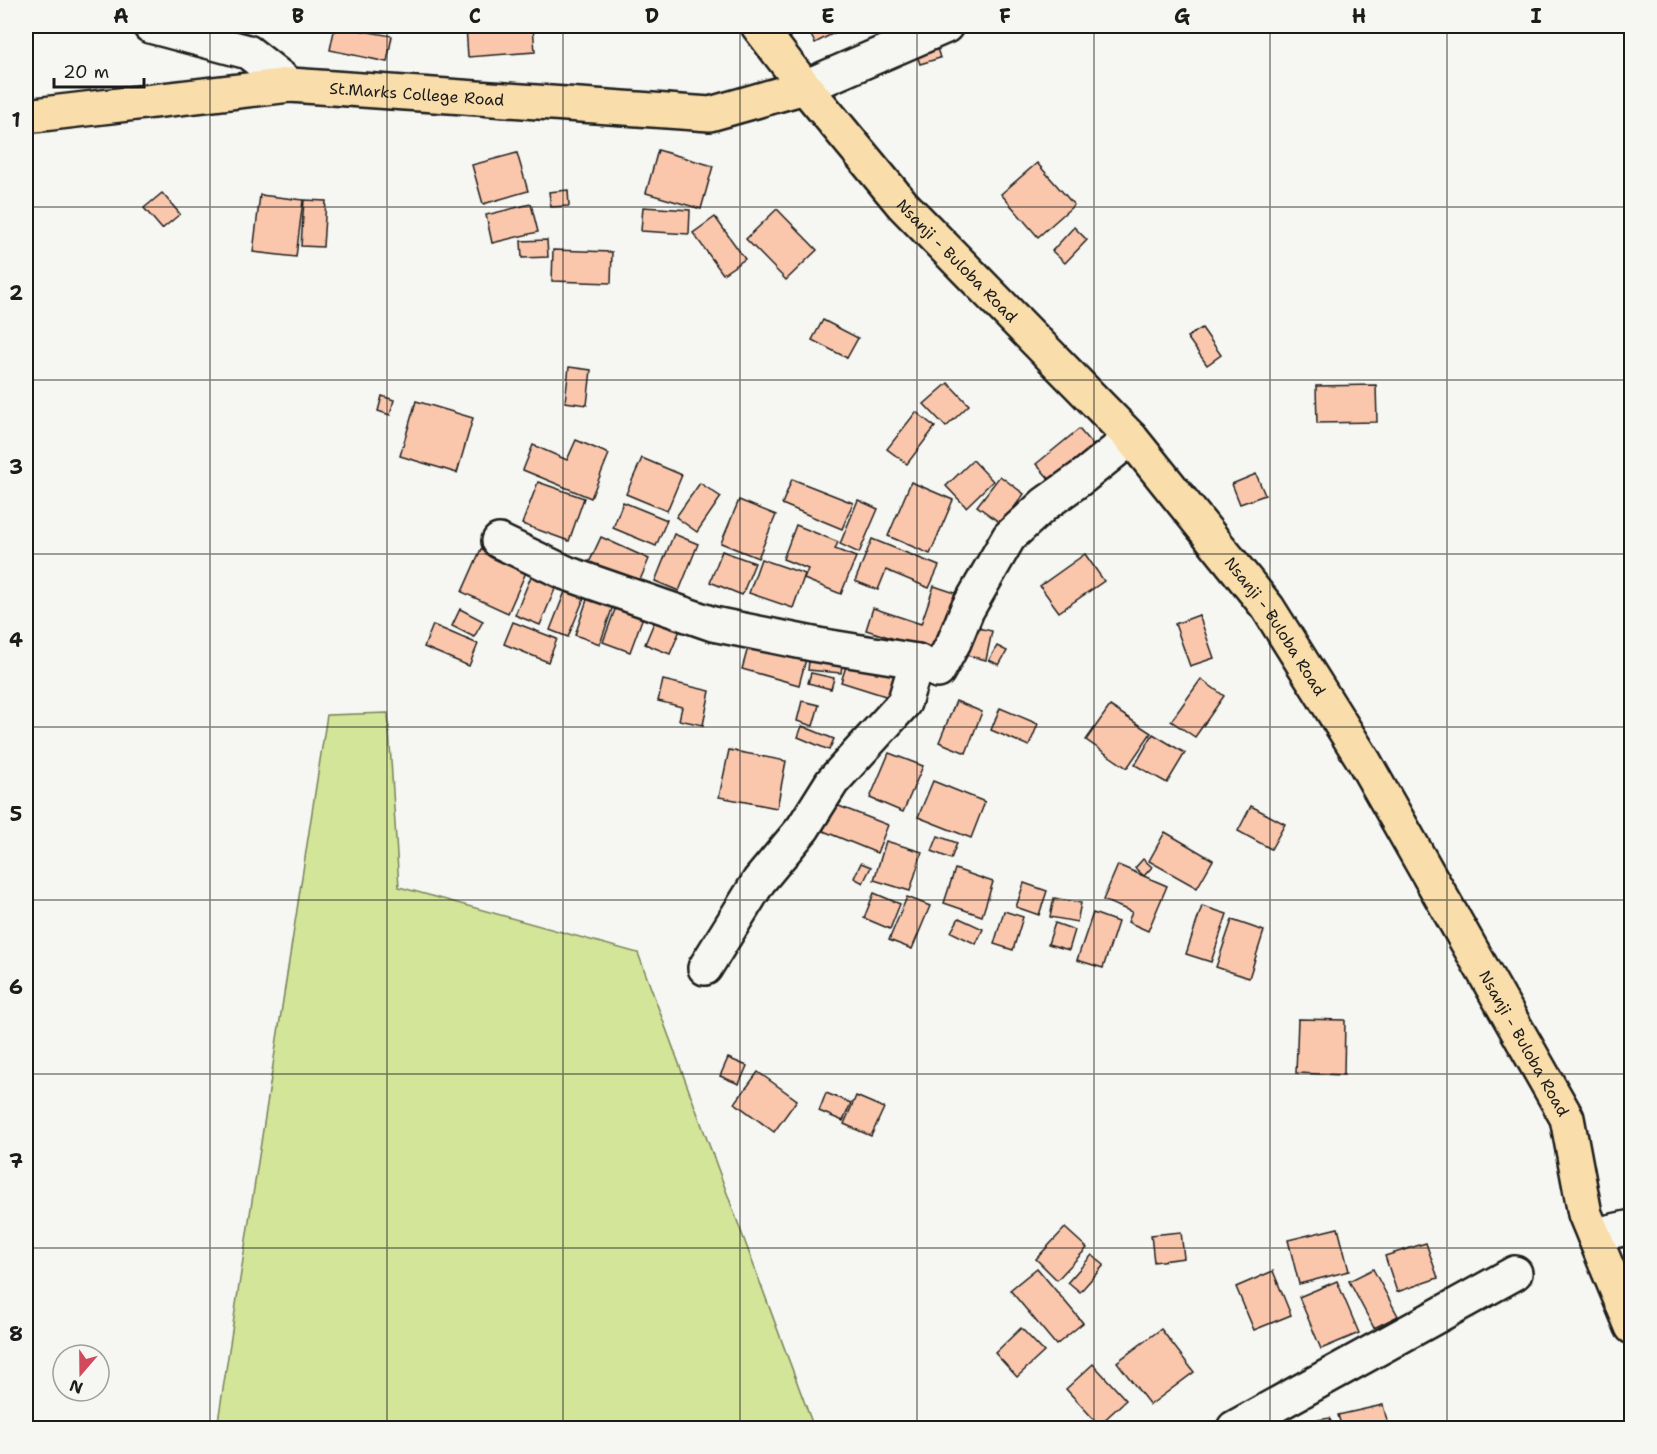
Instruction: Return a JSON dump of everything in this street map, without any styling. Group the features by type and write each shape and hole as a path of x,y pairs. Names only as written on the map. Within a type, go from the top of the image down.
{"main road":[{"name":"Nsanji - Buloba Road","path":"758,26 805,87 903,205 1131,438 1268,608 1364,761 1567,1118 1585,1214 1632,1327"},
{"name":"St.Marks College Road","path":"26,116 290,86 710,114 805,87"}],"street":[{"path":"150,26 248,52 290,86"},
{"path":"805,87 946,26"},
{"path":"499,541 566,573 713,624 818,645 916,661 938,671 954,642 967,610 1009,537 1045,504 1131,438"},
{"path":"705,968 759,881 803,828 832,782 904,703 916,661"},
{"path":"1594,1235 1632,1227"},
{"path":"1234,1428 1515,1273"}],"green space":[{"path":"388,713 399,887 638,953 814,1428 512,1428 502,1426 502,1428 217,1428 327,715"}],"building":[{"path":"335,26 392,36 387,62 330,50"},
{"path":"466,26 533,26 535,52 468,57"},
{"path":"806,26 836,26 838,31 815,43"},
{"path":"934,38 940,58 920,64 913,44"},
{"path":"658,150 713,166 701,209 646,193"},
{"path":"517,153 528,191 483,204 472,165"},
{"path":"1037,163 1074,205 1038,237 1001,194"},
{"path":"568,190 569,206 551,207 549,192"},
{"path":"162,193 180,214 162,229 144,208"},
{"path":"260,195 303,200 296,257 253,252"},
{"path":"304,200 326,201 323,247 301,246"},
{"path":"531,204 538,232 492,243 486,215"},
{"path":"643,207 690,210 689,234 641,231"},
{"path":"777,209 817,250 786,280 746,239"},
{"path":"715,217 745,259 723,274 693,233"},
{"path":"1074,227 1087,240 1065,263 1052,251"},
{"path":"547,240 548,257 522,258 521,241"},
{"path":"553,250 612,252 611,283 552,281"},
{"path":"823,320 858,338 847,358 812,340"},
{"path":"1202,328 1221,355 1207,365 1187,337"},
{"path":"569,367 591,370 587,405 565,402"},
{"path":"948,383 969,405 946,427 924,404"},
{"path":"1376,385 1377,422 1317,423 1316,386"},
{"path":"382,396 394,400 390,415 378,411"},
{"path":"416,401 473,418 457,473 400,456"},
{"path":"916,412 935,427 907,464 887,449"},
{"path":"1079,429 1096,449 1053,483 1036,464"},
{"path":"576,440 609,454 591,498 523,470 533,445 567,460"},
{"path":"642,458 682,475 667,511 626,494"},
{"path":"973,460 993,481 966,507 946,486"},
{"path":"1256,474 1265,495 1240,504 1232,484"},
{"path":"1000,476 1024,494 1002,524 977,506"},
{"path":"792,479 853,503 842,529 782,504"},
{"path":"538,482 584,498 569,541 522,524"},
{"path":"911,482 953,500 930,554 888,536"},
{"path":"700,483 721,497 697,532 676,517"},
{"path":"739,500 776,515 758,558 721,543"},
{"path":"858,500 878,509 859,553 840,544"},
{"path":"623,502 667,520 656,546 613,528"},
{"path":"796,525 838,542 835,549 856,557 841,594 804,579 808,569 783,559"},
{"path":"674,534 698,544 679,591 655,581"},
{"path":"601,537 649,559 637,587 588,565"},
{"path":"872,539 939,566 929,588 886,570 878,590 855,581"},
{"path":"481,549 527,570 508,613 462,592"},
{"path":"722,551 755,563 742,595 710,582"},
{"path":"1085,554 1104,581 1059,612 1040,586"},
{"path":"761,559 805,574 793,608 749,593"},
{"path":"535,567 560,577 540,625 515,615"},
{"path":"568,584 587,591 568,637 550,630"},
{"path":"934,586 955,593 936,652 866,630 873,608 921,624"},
{"path":"591,588 616,597 600,644 575,635"},
{"path":"617,604 644,614 630,652 603,642"},
{"path":"460,609 483,621 474,637 452,626"},
{"path":"658,613 683,623 670,654 645,644"},
{"path":"1199,615 1214,658 1190,666 1175,624"},
{"path":"513,622 557,639 548,662 504,644"},
{"path":"433,625 478,644 469,666 424,647"},
{"path":"973,627 992,631 986,660 966,655"},
{"path":"752,633 809,648 799,685 742,669"},
{"path":"997,646 1007,651 999,665 989,660"},
{"path":"810,652 843,655 841,673 808,670"},
{"path":"850,654 904,671 895,699 841,682"},
{"path":"811,673 834,678 831,689 808,683"},
{"path":"1201,679 1224,696 1195,737 1171,721"},
{"path":"663,680 710,691 703,725 679,720 682,707 658,701"},
{"path":"802,701 819,705 813,726 797,721"},
{"path":"956,701 982,712 966,753 939,742"},
{"path":"1110,706 1151,733 1127,768 1086,740"},
{"path":"1000,708 1038,724 1029,746 991,730"},
{"path":"802,726 834,739 829,750 798,737"},
{"path":"1153,734 1185,753 1167,783 1135,765"},
{"path":"729,750 786,761 777,808 719,797"},
{"path":"889,753 923,766 903,812 870,798"},
{"path":"933,781 985,802 971,838 918,817"},
{"path":"831,803 888,825 877,853 821,830"},
{"path":"1251,806 1285,824 1271,849 1238,831"},
{"path":"1165,832 1213,860 1197,888 1149,861"},
{"path":"938,836 957,843 951,859 932,851"},
{"path":"886,841 922,852 910,891 874,880"},
{"path":"1143,859 1152,867 1144,876 1135,868"},
{"path":"861,863 871,867 863,883 854,878"},
{"path":"1118,865 1167,886 1148,931 1128,922 1132,912 1103,900"},
{"path":"955,869 993,882 982,916 944,903"},
{"path":"1024,883 1047,891 1039,915 1016,907"},
{"path":"874,893 900,904 890,929 864,918"},
{"path":"907,897 930,906 912,949 889,940"},
{"path":"1054,898 1081,903 1077,922 1050,917"},
{"path":"1202,906 1227,914 1211,962 1186,954"},
{"path":"1004,911 1023,917 1013,950 994,944"},
{"path":"1093,913 1118,922 1103,968 1077,960"},
{"path":"959,918 983,929 976,944 951,932"},
{"path":"1232,920 1264,931 1249,978 1216,967"},
{"path":"1055,923 1075,930 1069,950 1048,944"},
{"path":"1298,1019 1345,1020 1344,1075 1296,1073"},
{"path":"728,1058 747,1066 739,1084 720,1076"},
{"path":"758,1072 797,1100 774,1132 735,1103"},
{"path":"826,1093 851,1103 843,1121 819,1111"},
{"path":"856,1096 884,1108 871,1136 844,1124"},
{"path":"1065,1228 1087,1248 1057,1280 1036,1259"},
{"path":"1338,1228 1349,1271 1299,1284 1288,1240"},
{"path":"1181,1232 1184,1258 1154,1262 1151,1235"},
{"path":"1426,1243 1438,1278 1397,1292 1385,1256"},
{"path":"1092,1255 1104,1265 1080,1292 1068,1282"},
{"path":"1037,1268 1083,1323 1056,1345 1010,1290"},
{"path":"1373,1269 1398,1316 1374,1328 1349,1281"},
{"path":"1273,1271 1291,1315 1254,1330 1236,1287"},
{"path":"1337,1281 1359,1333 1321,1349 1299,1297"},
{"path":"1021,1328 1044,1352 1017,1377 995,1353"},
{"path":"1161,1329 1194,1372 1150,1405 1117,1362"},
{"path":"1093,1364 1126,1400 1099,1425 1066,1389"},
{"path":"1383,1405 1389,1428 1342,1428 1338,1415"},
{"path":"1284,1411 1287,1428 1264,1428"},
{"path":"1330,1418 1332,1428 1291,1428 1291,1424"}]}
